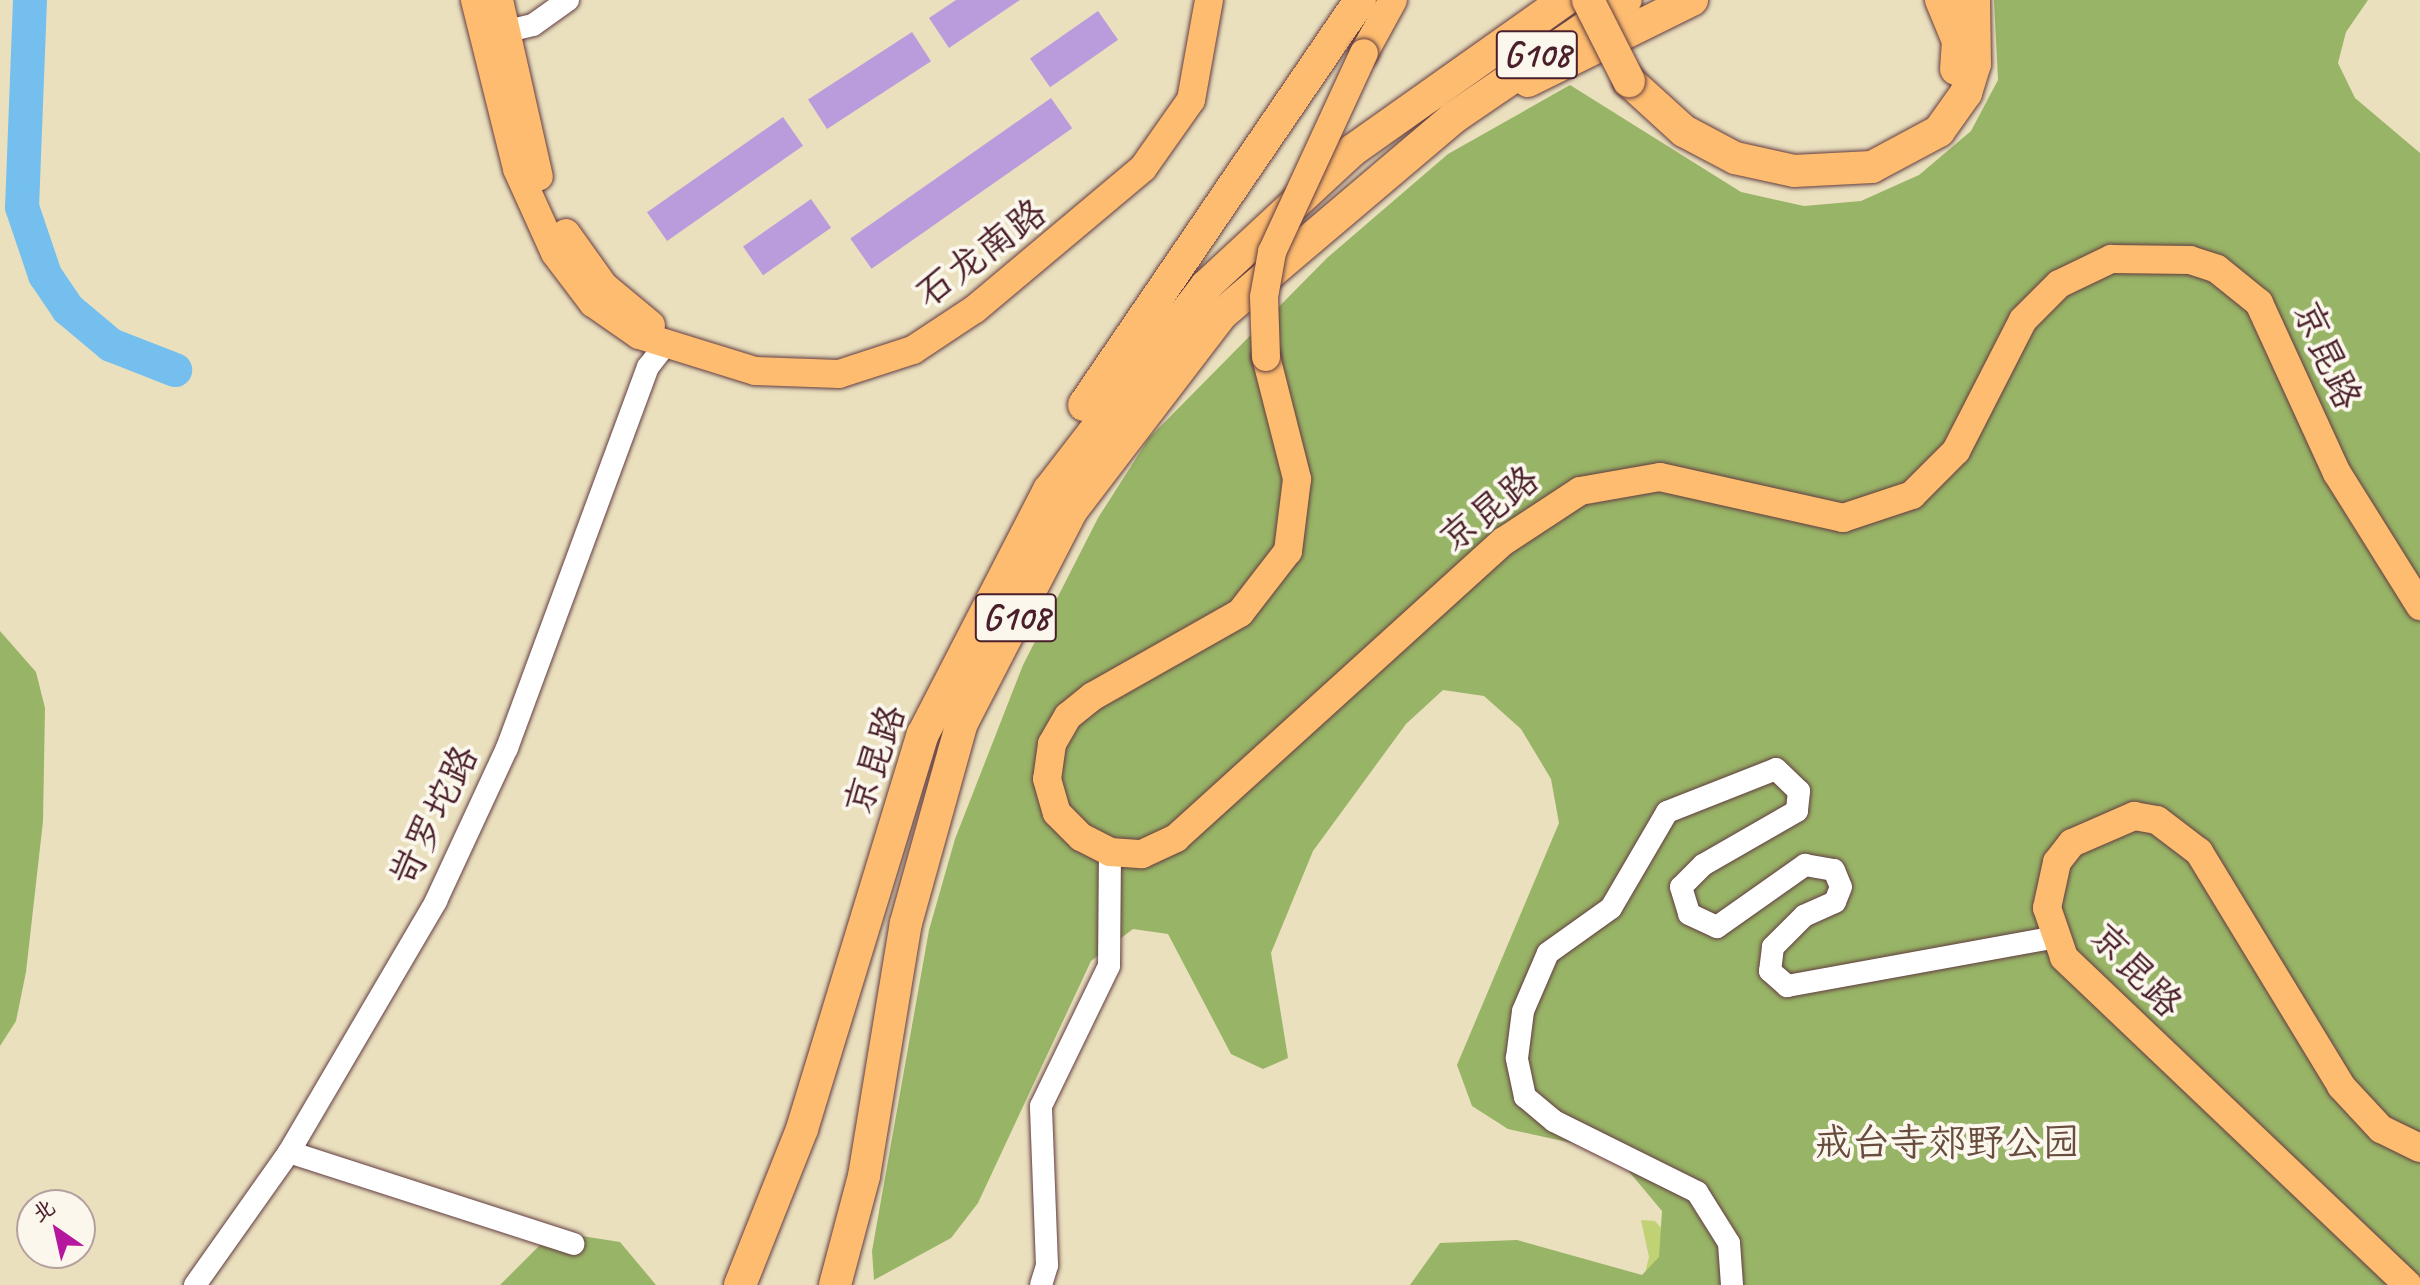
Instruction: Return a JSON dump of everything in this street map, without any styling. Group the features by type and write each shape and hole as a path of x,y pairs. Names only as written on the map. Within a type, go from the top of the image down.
{"highway":[{"path":"979,612 985,567 1034,481 1360,0"},
{"name":"京昆路","path":"742,1282 802,1129 923,734 979,612 1049,490 1206,286 1353,150 1565,0"},
{"path":"1588,0 1635,76 1684,131 1735,158 1794,171 1872,167 1939,131 1966,93 1975,64 1974,0"},
{"path":"1604,0 1635,76 1693,119 1742,143 1791,155 1864,152 1901,139 1945,96 1958,41 1941,0"},
{"name":"京昆路","path":"838,1274 864,1176 906,923 962,723 1072,510 1222,314 1453,118 1626,0"},
{"path":"1453,118 1692,0"}],"main road":[{"name":"石龙南路","path":"475,0 493,34"},
{"name":"石龙南路","path":"499,0 493,34 509,145 555,253 593,303 639,335 755,371 839,374 913,350 1078,228 1143,168 1191,100 1209,0"},
{"path":"1110,852 1081,837 1057,813 1047,779 1052,744 1068,716 1093,696 1240,613 1288,551 1297,479 1266,357 1264,297 1272,252 1364,53 1393,0"},
{"name":"京昆路","path":"1110,852 1142,854 1176,838 1504,541 1580,491 1660,477 1843,518 1912,495 1956,451 2023,320 2059,284 2111,259 2190,260 2217,269 2259,303 2337,473 2420,606"},
{"name":"京昆路","path":"2408,1285 2097,994 2052,938 2050,887 2072,843 2112,820 2157,820 2214,872 2341,1086 2381,1129 2420,1148"}],"street":[{"path":"493,34 533,25 568,0"},
{"name":"岢罗坨路","path":"195,1285 289,1152 473,826 648,367 667,343"},
{"path":"1732,1285 1729,1243 1697,1192 1554,1121 1525,1097 1517,1058 1523,1011 1548,953 1611,908 1667,812 1776,769 1799,791 1797,811 1703,865 1681,887 1689,914 1717,927 1805,865 1834,870 1841,887 1835,902 1804,916 1773,947 1770,971 1787,986 2052,938"},
{"path":"1041,1285 1047,1265 1041,1106 1109,966 1110,852"},
{"path":"289,1152 574,1244"}],"green space":[{"name":"戒台寺郊野公园","path":"1994,0 2368,0 2346,32 2338,63 2355,98 2420,153 2420,1285 1410,1285 1440,1243 1517,1240 1642,1275 1659,1257 1662,1211 1626,1168 1581,1145 1508,1129 1472,1106 1457,1065 1559,823 1551,779 1521,729 1484,696 1443,690 1406,724 1313,851 1271,953 1288,1058 1263,1069 1231,1054 1168,934 1133,929 1091,961 978,1203 951,1238 874,1280 872,1251 929,930 955,839 1023,665 1098,518 1149,438 1327,258 1448,154 1570,85 1741,192 1804,206 1861,201 1919,175 1971,131 1998,80"},
{"path":"0,631 36,672 45,708 43,821 26,972 16,1021 0,1046"},
{"path":"1641,1220 1655,1221 1683,1253 1642,1285 1649,1257"},
{"path":"569,1234 620,1242 656,1285 500,1285 546,1239"}],"building":[{"path":"956,0 1020,0 949,48 929,18"},
{"path":"1098,11 1118,40 1050,87 1030,59"},
{"path":"912,32 931,61 827,129 808,100"},
{"path":"1051,98 1072,128 872,269 850,239"},
{"path":"783,117 803,146 667,241 647,212"},
{"path":"811,199 831,228 763,275 743,247"}],"waterway":[{"path":"30,0 22,207 45,275 68,309 111,345 175,370"}]}
